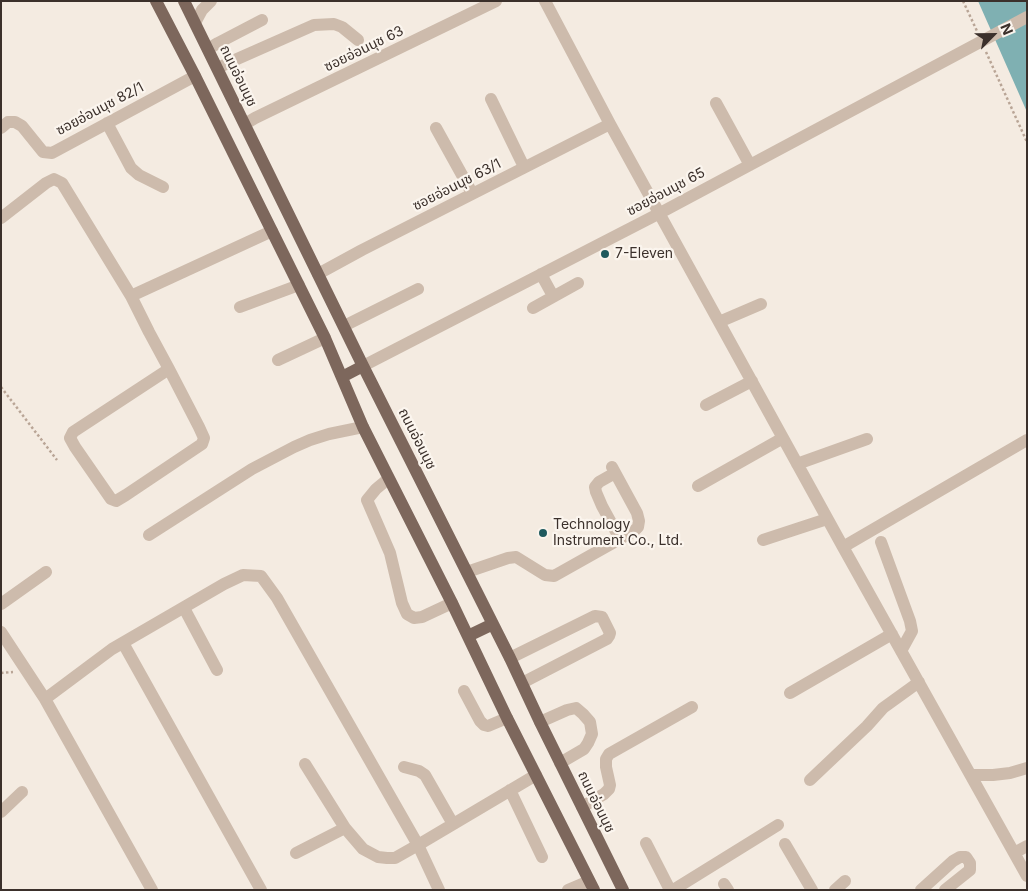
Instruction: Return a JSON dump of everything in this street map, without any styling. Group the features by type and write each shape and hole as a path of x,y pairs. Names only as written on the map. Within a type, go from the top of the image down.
{"main road":[{"path":"156,1 299,285 325,338 363,427 388,479 452,603 591,885"},
{"name":"ถนนอ่อนนุช","path":"184,1 623,890"},
{"path":"342,377 363,366"},
{"path":"468,636 493,624"}],"street":[{"path":"195,23 202,10 211,1"},
{"name":"ซอยอ่อนนุช 63","path":"245,124 496,1"},
{"path":"544,1 842,547 1027,876"},
{"name":"ซอยอ่อนนุช 65","path":"363,366 660,213 1027,17"},
{"path":"208,49 262,20"},
{"path":"218,68 314,25 334,24 342,27 358,40"},
{"name":"ซอยอ่อนนุช 82/1","path":"1,128 8,122 15,122 22,126 43,152 52,153 195,76"},
{"path":"491,99 524,167"},
{"path":"716,103 750,165"},
{"path":"107,123 131,168 139,176 163,187"},
{"name":"ซอยอ่อนนุช 63/1","path":"318,274 472,193 610,124"},
{"path":"436,128 472,193"},
{"path":"1,218 46,183 54,179 62,183 131,296 169,368 204,438 202,444 116,501 111,499 75,447 70,438 72,432 169,368"},
{"path":"131,296 272,231"},
{"path":"541,274 553,296"},
{"path":"533,308 578,283"},
{"path":"240,307 299,285"},
{"path":"344,326 418,289"},
{"path":"719,322 761,304"},
{"path":"278,360 325,338"},
{"path":"706,405 752,381"},
{"path":"149,535 252,469 294,447 329,434 363,427"},
{"path":"698,486 783,438"},
{"path":"797,464 867,439"},
{"path":"842,547 1027,440"},
{"path":"467,572 516,557 545,575 554,576 620,539 634,531 638,527 637,513 613,470 595,487 602,506 620,539"},
{"path":"388,479 367,500 390,553 402,603 407,614 414,618 422,617 452,603"},
{"path":"763,540 828,520"},
{"path":"881,542 912,631 901,650"},
{"path":"1,604 46,572"},
{"path":"45,699 112,650 224,584 243,575 261,576 277,598 418,845 439,890"},
{"path":"184,608 217,670"},
{"path":"510,658 595,616 602,617 610,633 610,636 607,638 522,683"},
{"path":"1,632 45,699 152,890"},
{"path":"790,693 892,634"},
{"path":"123,643 261,890"},
{"path":"810,780 867,726 883,708 919,682"},
{"path":"464,690 484,725 488,726 508,718"},
{"path":"582,807 604,794 608,789 610,784 606,759 609,754 692,707"},
{"path":"540,722 566,710 576,708 590,722 592,734 584,749 560,763"},
{"path":"305,764 345,828 363,849 378,857 395,858 536,775"},
{"path":"404,766 419,770 425,775 453,824"},
{"path":"971,775 1010,773 1027,768"},
{"path":"510,790 542,857"},
{"path":"1,812 22,792"},
{"path":"646,843 672,890 778,825"},
{"path":"296,853 345,828"},
{"path":"785,844 812,890"},
{"path":"1014,853 1027,846"},
{"path":"925,888 953,861 960,857 966,857 970,863 970,870 945,890"},
{"path":"835,890 846,881"},
{"path":"568,890 591,885"}],"path":[{"path":"964,1 1027,142"},
{"path":"1,388 57,460"}],"water":[{"path":"978,1 1027,1 1027,112 1012,78"}],"place":[{"name":"7-Eleven","path":"605,254"},
{"name":"Technology Instrument Co., Ltd.","path":"543,533"}]}
